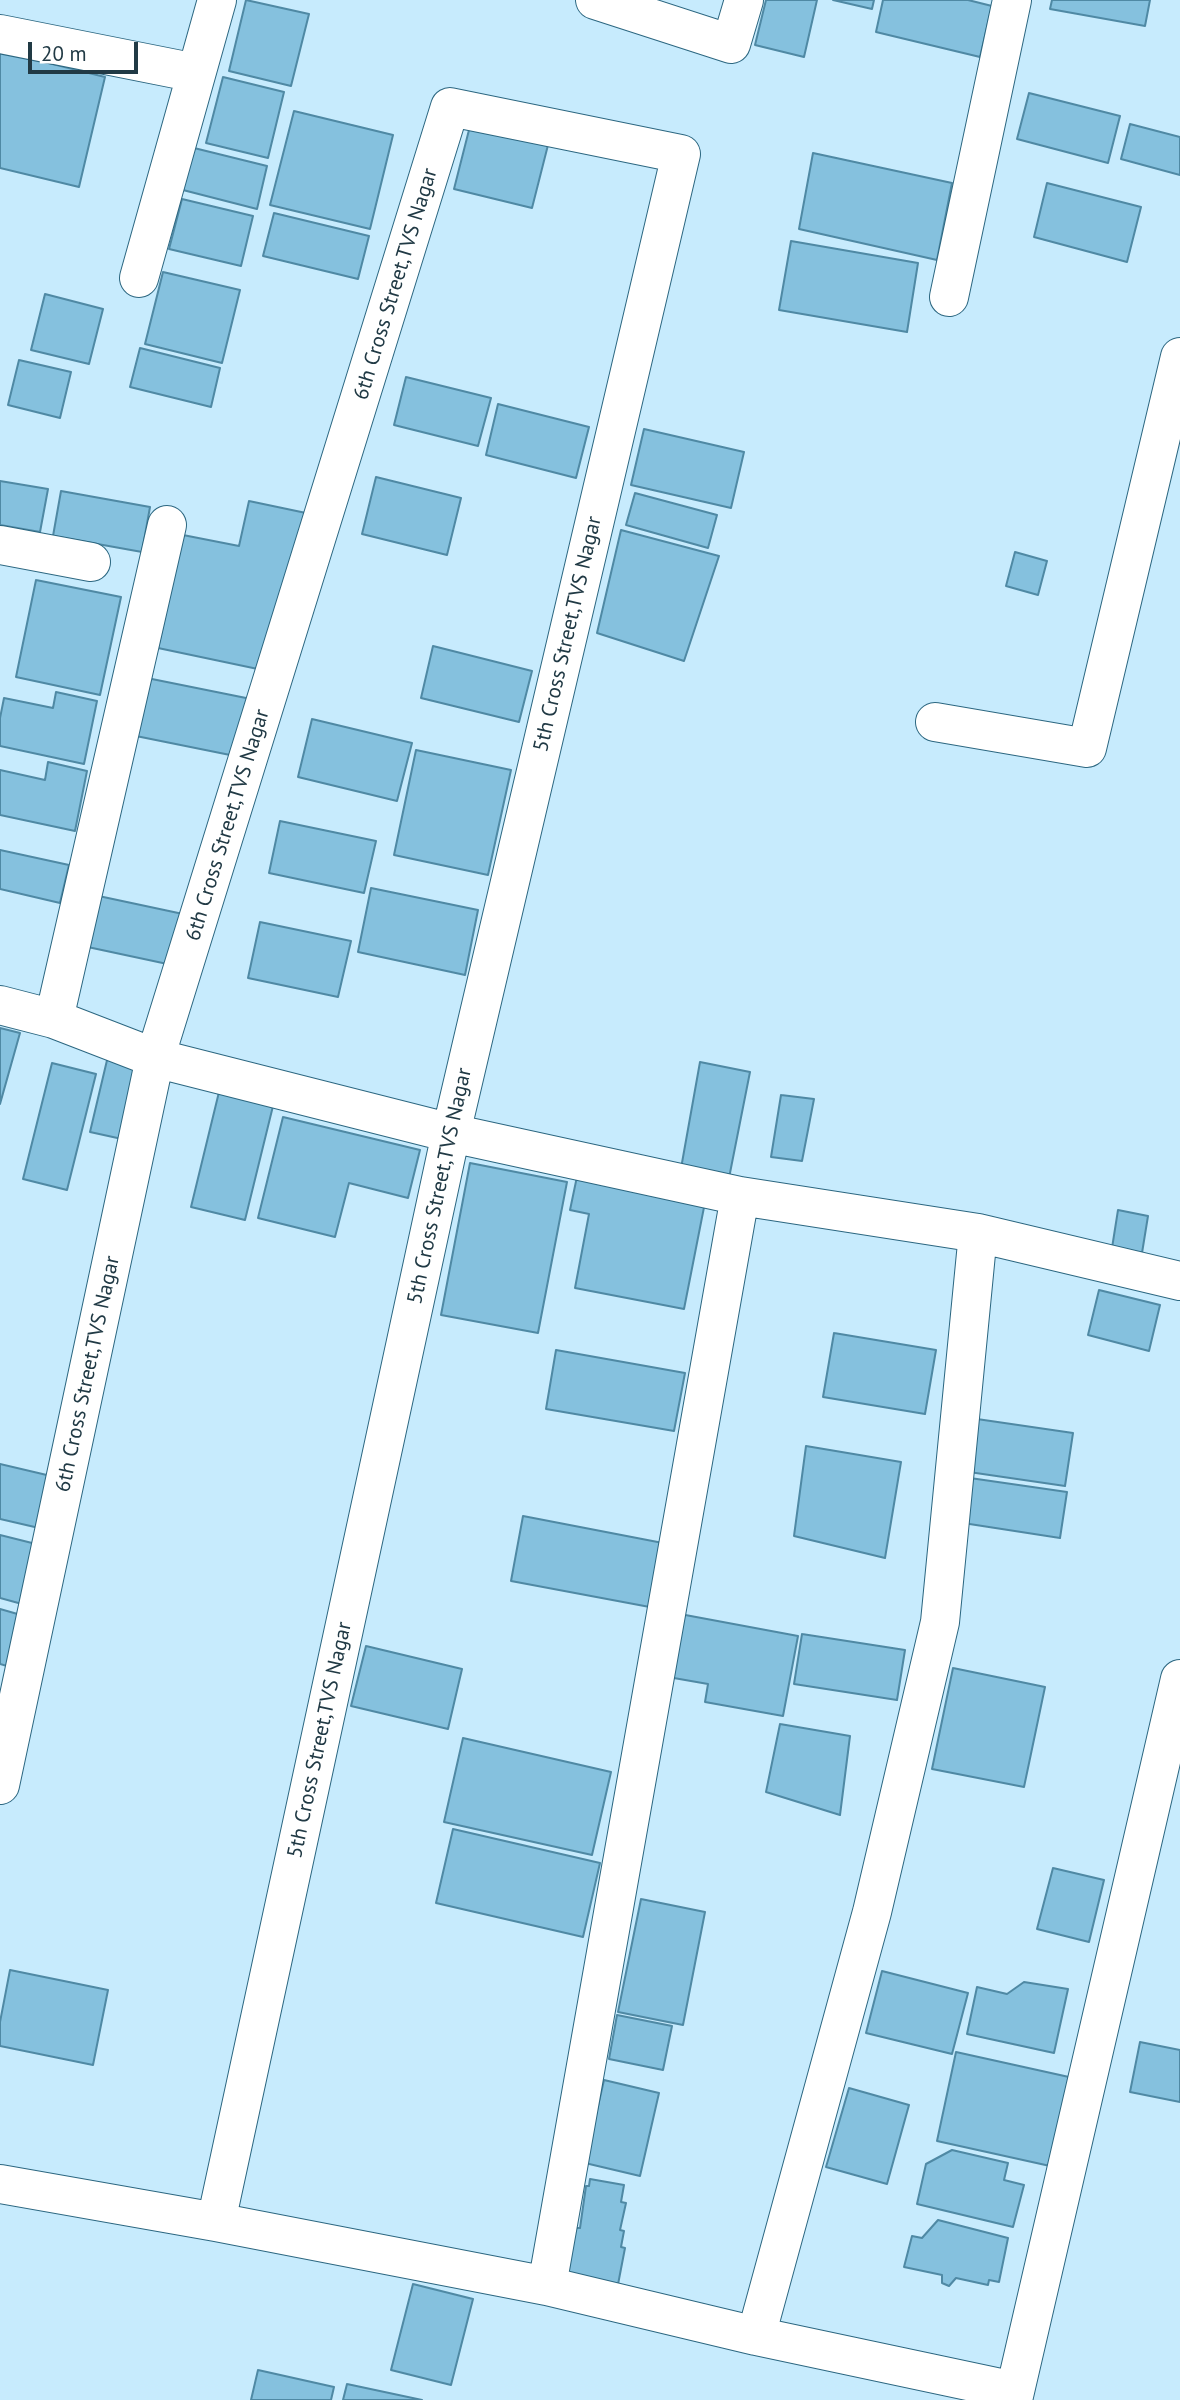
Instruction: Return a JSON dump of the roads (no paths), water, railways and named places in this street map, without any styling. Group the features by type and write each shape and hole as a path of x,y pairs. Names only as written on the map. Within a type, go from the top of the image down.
{"street":[{"path":"139,278 217,0"},
{"path":"595,0 731,44 744,0"},
{"path":"948,297 1012,0"},
{"path":"0,34 196,73"},
{"name":"6th Cross Street,TVS Nagar","path":"0,1786 155,1058 450,107 681,154"},
{"name":"5th Cross Street,TVS Nagar","path":"216,2221 451,1133 681,154"},
{"path":"935,722 1087,748 1180,357"},
{"path":"54,1019 167,525"},
{"path":"0,545 91,562"},
{"path":"0,1005 54,1019 155,1058 451,1133 740,1196 978,1233 1180,1280"},
{"path":"547,2286 740,1196"},
{"path":"755,2336 872,1912 940,1622 978,1233"},
{"path":"0,2184 216,2221 547,2286 1014,2396 1180,1679"}]}
